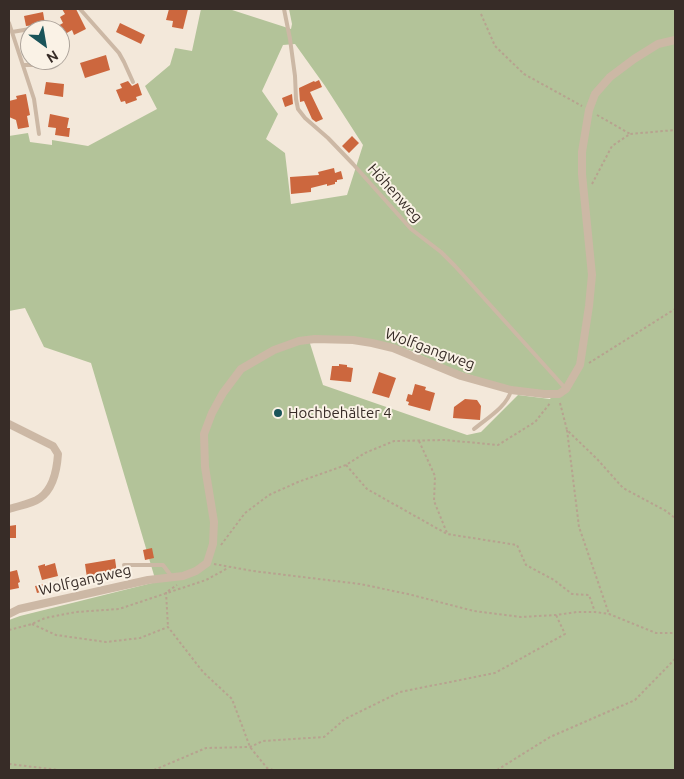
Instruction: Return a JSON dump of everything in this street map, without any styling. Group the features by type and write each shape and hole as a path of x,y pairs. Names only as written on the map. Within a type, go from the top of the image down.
{"street":[{"path":"556,394 566,389 580,364 589,306 592,275 582,174 582,152 589,110 595,94 610,77 658,44 675,40"},
{"name":"Wolfgangweg","path":"9,614 19,609 148,580 183,576 196,572 207,563 213,544 214,522 205,467 204,434 212,413 223,393 241,369 274,350 298,341 315,339 353,340 405,352 461,376 511,390 556,394"},
{"path":"9,424 53,446 58,454 54,476 44,495 39,499 9,509"}],"lane":[{"path":"80,9 119,53 133,82"},
{"name":"Höhenweg","path":"284,9 296,76 298,109 305,118 354,164 411,229 441,252 455,266 566,389"},
{"path":"9,22 20,56"},
{"path":"12,32 20,31"},
{"path":"25,70 34,99 39,134"},
{"path":"474,429 506,402 511,390"},
{"path":"124,564 163,565 172,578"}],"path":[{"path":"481,14 495,46 524,74 630,134"},
{"path":"585,204 612,146 630,134 675,130"},
{"path":"576,371 675,309"},
{"path":"556,394 562,406 567,430 579,527 609,614"},
{"path":"219,548 245,513 269,495 298,482 346,465 365,453 394,441 445,440 498,445 535,422 556,394"},
{"path":"567,430 598,460 622,488 666,510 675,518"},
{"path":"418,441 435,476 434,501 447,534"},
{"path":"346,465 366,489 447,534 517,545 526,565 554,580 572,594 589,595 595,612"},
{"path":"207,563 253,571 360,584 474,611 521,618 577,612 609,614 656,633 675,633"},
{"path":"9,630 32,624 45,618 76,612 119,609 206,580 230,567"},
{"path":"166,592 168,627 203,672 232,699 250,747 267,768 273,770"},
{"path":"154,770 206,748 250,747 263,742 324,737 345,719 400,692 495,673 565,634 556,615"},
{"path":"32,624 56,635 106,642 140,638 168,627"},
{"path":"497,770 550,737 635,700 675,659"},
{"path":"9,764 59,770"}],"green space":[{"path":"201,9 229,9 291,29 289,9 675,9 675,770 9,770 9,620 156,582 91,363 44,347 25,308 9,311 9,136 28,133 30,142 52,145 52,140 88,146 157,109 145,86 170,65 175,48 192,51","holes":["295,44 363,145 347,195 291,204 285,153 266,139 278,114 262,91 283,45","308,337 393,345 412,351 448,368 505,386 555,392 550,399 518,395 481,432 467,435 323,385"]}],"building":[{"path":"62,9 76,9 86,29 74,35 72,30 70,31 70,20 62,20 60,17 65,14"},
{"path":"169,9 188,9 183,29 172,27 173,21 166,20"},
{"path":"43,12 44,20 25,20 24,16"},
{"path":"120,23 145,35 141,44 116,32"},
{"path":"106,55 110,70 85,78 80,63"},
{"path":"319,80 322,87 310,92 323,119 316,122 312,119 304,101 300,102 299,88"},
{"path":"128,81 132,86 138,83 142,95 136,97 137,100 126,104 125,101 121,102 116,90 122,88 120,84"},
{"path":"46,82 64,84 63,97 44,94"},
{"path":"26,94 30,115 27,116 29,127 18,129 16,120 9,117 9,101 17,99 16,96"},
{"path":"292,94 293,104 285,107 282,98"},
{"path":"50,114 69,118 67,128 70,128 69,137 55,135 56,128 48,127"},
{"path":"352,136 359,143 349,153 342,146"},
{"path":"334,168 335,173 341,171 343,179 337,180 335,184 311,188 311,192 291,194 290,177 319,175 318,172"},
{"path":"339,364 353,368 351,382 330,380 332,366 339,366"},
{"path":"379,372 396,378 389,398 372,393"},
{"path":"415,384 426,387 425,390 435,393 430,411 408,405 409,402 406,401 408,394 412,395"},
{"path":"465,399 477,400 481,406 480,420 453,418 454,407"},
{"path":"16,525 16,538 9,538 9,526"},
{"path":"152,548 154,558 145,560 143,550"},
{"path":"115,559 117,573 87,578 85,564"},
{"path":"55,563 58,576 42,580 38,566"},
{"path":"17,570 20,582 18,583 19,588 9,590 9,572"},
{"path":"44,584 45,591 37,593 35,586"}],"place":[{"name":"Hochbehälter 4","path":"278,413"}]}
